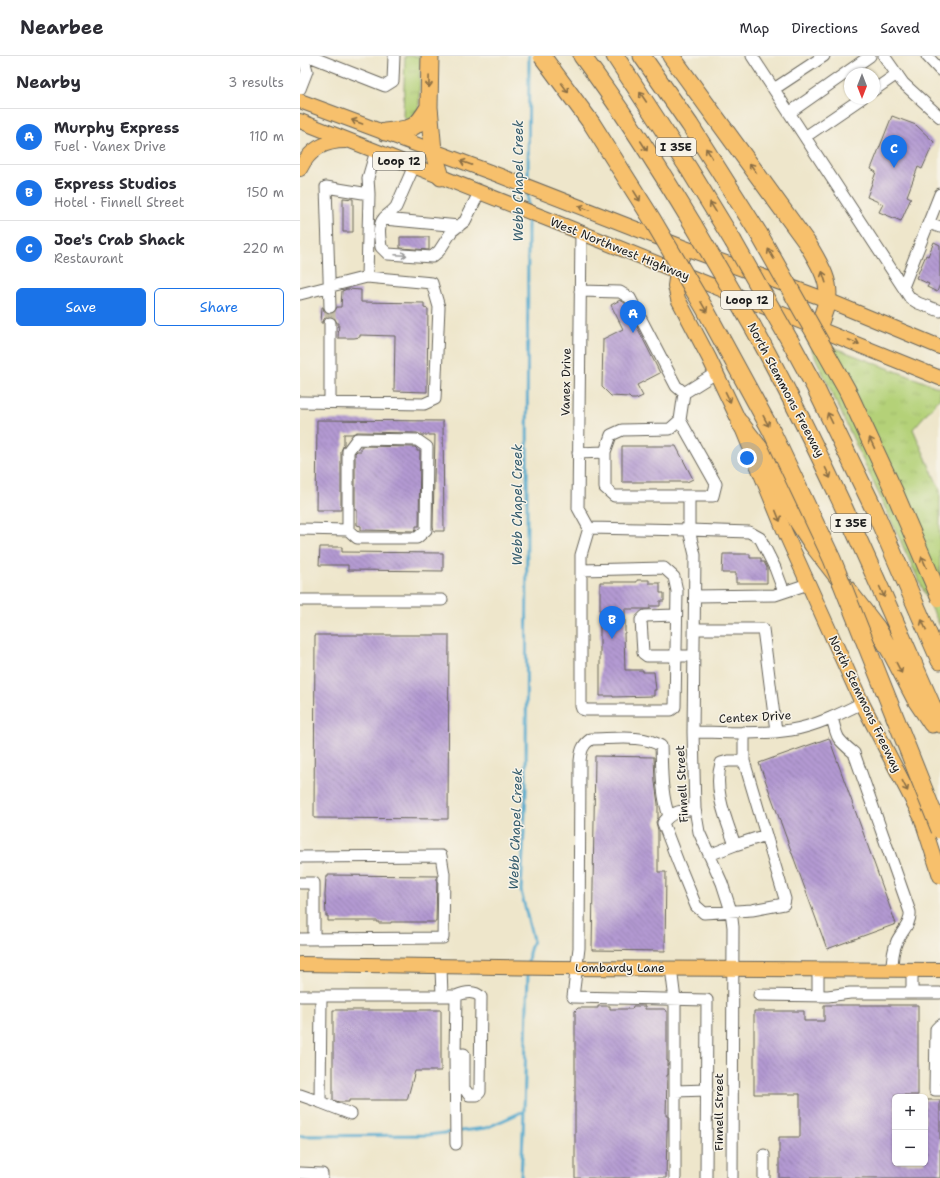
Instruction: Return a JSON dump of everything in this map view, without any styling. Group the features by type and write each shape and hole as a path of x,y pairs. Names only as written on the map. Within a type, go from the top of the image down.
{"highway":[{"path":"430,56 429,107 433,151 441,177"},
{"path":"542,56 592,124 652,219 705,309 772,432 832,559 940,830"},
{"name":"North Stemmons Freeway","path":"582,56 616,104 666,180 753,327 792,399 834,485 940,724"},
{"name":"North Stemmons Freeway","path":"615,56 685,162 733,241 790,340 815,387 873,507 940,661"},
{"path":"642,56 694,131 759,234 847,390 894,492 940,598"},
{"path":"671,56 807,243 818,261 824,276 827,300 818,328"},
{"path":"385,132 413,128 420,122 429,107"},
{"path":"740,423 767,458 795,517 813,545 877,628 916,700 940,736"}],"main road":[{"name":"West Northwest Highway","path":"300,101 559,198 685,248 827,300 940,347"},
{"name":"West Northwest Highway","path":"300,121 581,232 940,378"},
{"path":"300,168 311,152 324,145 338,141 350,141"},
{"name":"North Stemmons Freeway","path":"685,248 677,272 675,286 678,299 740,423 784,530 862,703 921,817 940,876"},
{"name":"Lombardy Lane","path":"300,964 576,969 733,968 912,970 938,968"}],"street":[{"path":"300,89 307,71 303,56"},
{"path":"310,56 385,86 393,81 394,56"},
{"path":"752,56 910,298 940,310"},
{"path":"774,90 824,56"},
{"path":"789,113 870,56"},
{"path":"884,56 903,83 940,117"},
{"path":"927,56 940,70"},
{"path":"880,86 897,74"},
{"path":"804,136 853,104"},
{"path":"367,277 368,178 376,151"},
{"path":"414,166 396,207 380,225 381,247 388,254 432,257 439,251 452,231 465,220 479,192"},
{"path":"330,307 326,187 369,194"},
{"path":"903,287 940,196"},
{"path":"384,219 459,226"},
{"path":"929,223 940,227"},
{"name":"Vanex Drive","path":"581,232 578,508 589,528"},
{"path":"300,294 367,277 432,283 439,307 434,399 424,404 300,402"},
{"path":"580,291 620,292 630,298 676,386 684,393"},
{"path":"330,323 330,402"},
{"path":"680,420 670,429 622,430 611,435 605,452 605,488 614,496 713,496 716,484 680,420 684,393 716,373"},
{"path":"300,529 348,530 357,538 417,538 426,530 427,447 417,440 357,439 348,451 348,530"},
{"path":"578,452 605,452"},
{"name":"Finnell Street","path":"689,496 689,530 695,555 693,732 695,809 698,832 722,883 731,911 733,927 732,1178"},
{"path":"581,570 664,568 674,577 677,591 674,709 593,710 582,708 581,570 581,555 589,528 749,532 760,538 775,568 784,592"},
{"path":"695,596 775,595 808,584"},
{"path":"300,600 442,600"},
{"path":"676,615 645,616 642,620 643,653 648,656 694,656"},
{"path":"694,630 763,629 776,731"},
{"name":"Centex Drive","path":"693,732 792,730 832,717 862,703"},
{"path":"832,717 839,740 854,753 910,912 908,924 894,948 892,956 892,970"},
{"path":"695,809 679,812 669,816 663,823 666,834 696,906 704,913 752,910 784,904 785,899 744,761 744,732"},
{"path":"669,816 665,805 663,791 661,746 654,742 640,739 591,739 585,743 581,749 580,761 579,948 573,998 708,1000 706,1178"},
{"path":"735,845 722,807 719,772 721,763 728,761 744,761"},
{"path":"709,856 735,845 766,835"},
{"path":"300,857 441,856 444,874 443,938 300,939"},
{"path":"300,883 314,883 314,939"},
{"path":"441,967 442,996"},
{"path":"671,968 675,1000 675,1178"},
{"path":"818,969 818,996"},
{"path":"912,970 912,993"},
{"path":"758,995 828,996 850,992 940,993"},
{"path":"300,996 456,996 464,993 477,993 482,997 480,1092 477,1095 469,1095 464,1088 464,1054 456,1055"},
{"path":"320,1102 321,996"},
{"path":"456,996 456,1144"},
{"path":"940,1025 936,1029 935,1090 940,1090"},
{"path":"675,1091 707,1090"},
{"path":"300,1096 351,1114"},
{"path":"764,1155 764,1178"},
{"path":"300,1174 322,1174 322,1178"}],"green space":[{"path":"405,56 420,56 419,108 409,121 403,116"},
{"path":"806,337 940,388 940,398 913,429 940,490 940,626"}],"building":[{"path":"892,116 916,125 934,142 922,169 918,167 907,196 911,198 901,221 879,212 883,204 867,197 876,172 871,169"},
{"path":"343,198 353,199 353,232 343,232"},
{"path":"400,237 429,237 429,250 400,248"},
{"path":"934,242 940,245 940,284 937,292 927,287 929,284 916,278 926,255 928,256"},
{"path":"347,289 361,290 361,302 424,303 424,308 428,309 427,392 394,391 395,336 360,335 360,337 354,338 338,338 339,323 337,323 334,317 327,317 324,319 323,323 321,323 322,307 327,313 334,313 337,307 341,307 342,291"},
{"path":"620,300 625,303 660,373 637,385 643,396 636,399 611,396 602,387 603,339 623,329 611,305"},
{"path":"317,420 443,421 444,531 434,531 433,526 435,435 421,435 417,433 357,432 352,434 344,434 344,444 341,451 341,510 316,510"},
{"path":"361,446 415,447 417,451 420,451 419,526 416,526 414,531 361,530 361,526 357,525 357,510 355,510 355,453 357,451 361,451"},
{"path":"622,446 676,446 693,479 687,482 622,482"},
{"path":"320,547 342,547 342,552 443,553 443,571 348,570 348,565 319,565"},
{"path":"723,554 750,554 750,558 761,558 761,562 764,562 767,568 767,583 736,583 736,573 722,573"},
{"path":"637,580 649,580 649,583 660,583 660,593 664,593 664,601 660,601 660,606 650,606 650,609 625,609 625,670 643,670 643,672 654,672 656,690 654,690 654,696 600,696 600,582 637,582"},
{"path":"315,635 449,635 448,819 314,818"},
{"path":"829,738 896,924 827,949 759,763"},
{"path":"595,756 654,757 658,804 658,818 656,822 658,830 658,872 666,872 665,951 592,950"},
{"path":"328,875 437,876 436,922 378,923 378,921 328,921 328,916 326,916 325,895 326,877 328,877"},
{"path":"824,1005 918,1005 918,1094 892,1094 892,1166 928,1166 928,1100 940,1100 940,1178 779,1178 779,1137 800,1137 800,1094 754,1094 754,1011 804,1011 804,1021 824,1021"},
{"path":"598,1006 610,1006 610,1009 632,1009 633,1006 645,1006 645,1009 664,1009 667,1011 668,1075 666,1116 668,1116 668,1130 666,1178 575,1178 575,1011 578,1008 598,1008"},
{"path":"333,1010 441,1010 441,1071 415,1071 407,1100 349,1100 349,1102 339,1102 333,1100"}],"waterway":[{"name":"Webb Chapel Creek","path":"528,182 529,56"},
{"name":"Webb Chapel Creek","path":"528,192 528,206"},
{"name":"Webb Chapel Creek","path":"528,216 526,791 521,891 533,940 529,953 528,964"},
{"path":"521,1178 528,972"},
{"path":"300,1136 428,1135 486,1128 524,1111"}],"tunnel":[{"path":"330,307 330,323"}],"place":[{"name":"Joe's Crab Shack","path":"894,168"},
{"name":"Murphy Express","path":"633,333"},
{"name":"Express Studios","path":"612,639"}]}
